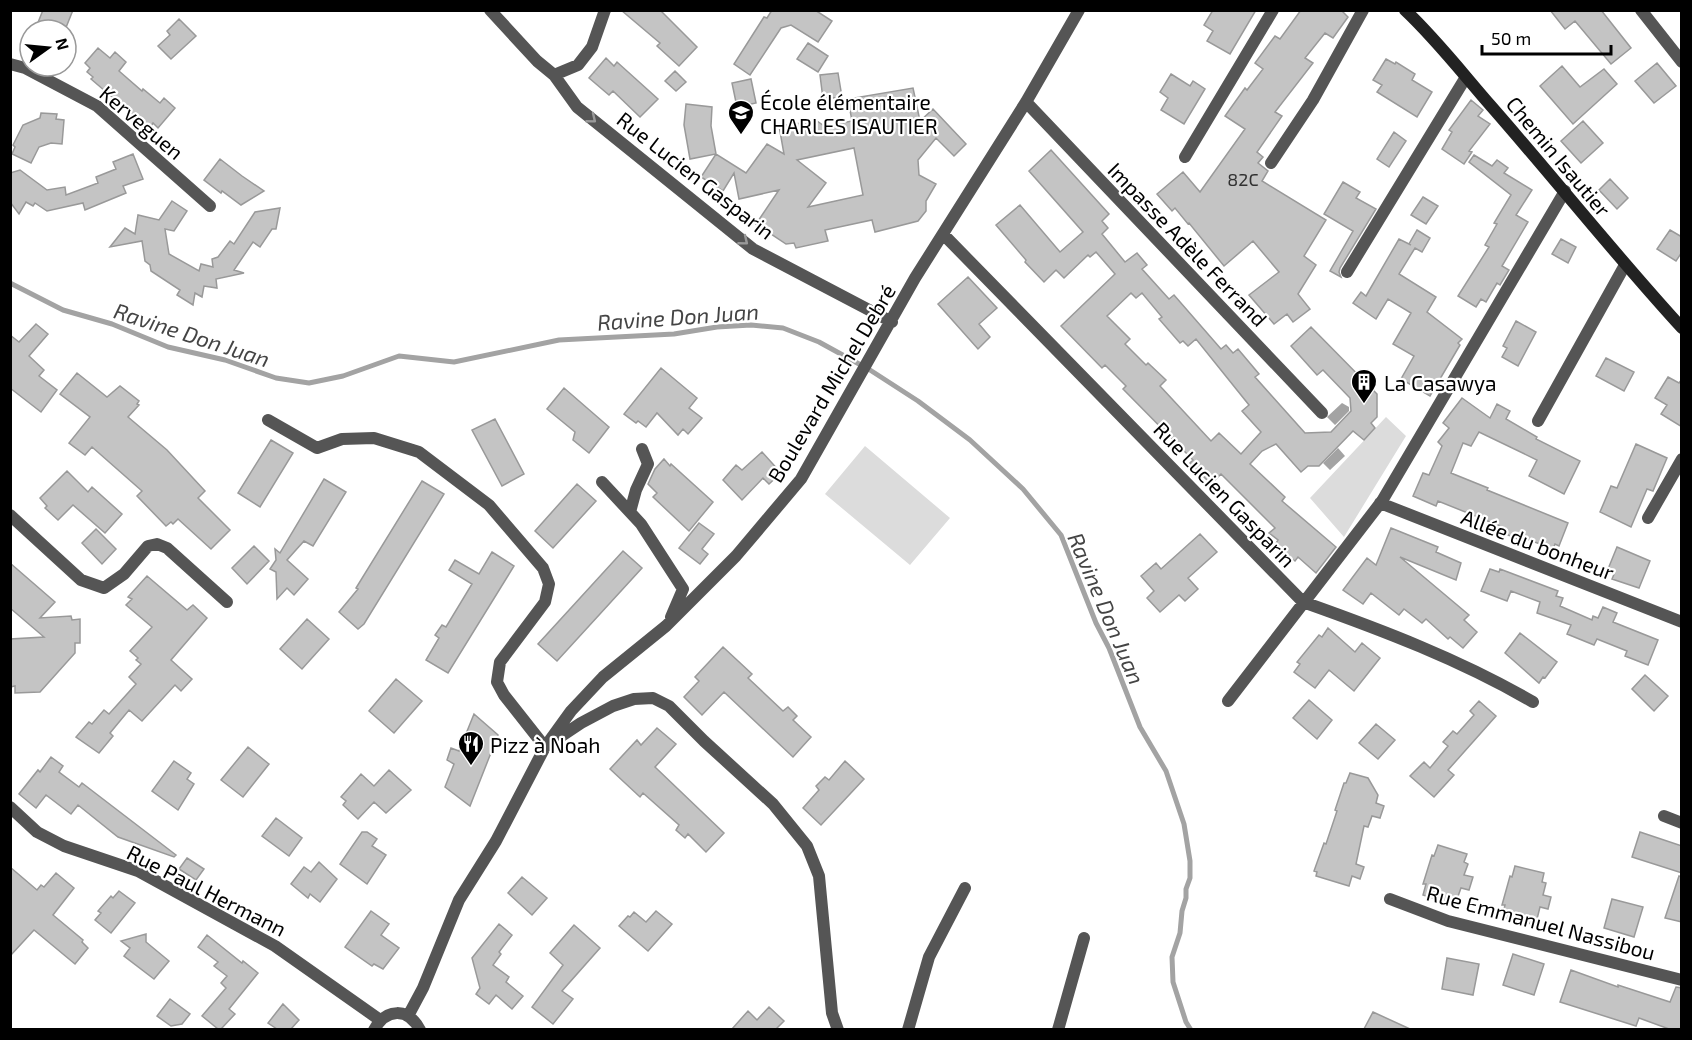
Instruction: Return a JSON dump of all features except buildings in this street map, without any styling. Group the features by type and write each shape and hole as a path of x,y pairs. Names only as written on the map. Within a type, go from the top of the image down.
{"main road":[{"name":"Chemin Isautier","path":"1405,10 1565,191 1624,265 1682,328"}],"street":[{"name":"Rue Lucien Gasparin","path":"490,10 537,61 554,75 578,106 753,249 892,322"},
{"path":"554,75 578,65 592,47 606,10"},
{"name":"Boulevard Michel Debré","path":"408,1016 423,988 459,900 496,841 545,747 571,711 603,677 666,627 736,556 801,479 850,390 943,234 1026,102 1079,10"},
{"path":"1185,157 1273,10"},
{"path":"1271,163 1313,100 1363,10"},
{"path":"1641,10 1682,62"},
{"name":"Kerveguen","path":"10,64 25,68 97,106 210,206"},
{"path":"1347,272 1466,77"},
{"name":"Impasse Adèle Ferrand","path":"1026,102 1322,413"},
{"path":"1228,700 1380,503 1565,191"},
{"name":"Rue Lucien Gasparin","path":"943,234 1303,602 1374,627 1456,662 1498,681 1533,702"},
{"path":"1538,421 1624,265"},
{"path":"268,420 317,448 342,439 374,438 419,452 489,506 543,568 549,584 545,602 500,662 497,682 504,695 545,747 581,723 613,706 634,699 653,698 669,705 704,741 773,804 807,846 819,876 832,1013 838,1029"},
{"path":"630,512 636,490 648,464 642,449"},
{"path":"1648,518 1682,459"},
{"path":"602,482 641,524 683,590 666,627"},
{"name":"Allée du bonheur","path":"1380,503 1682,622"},
{"path":"10,516 81,580 92,586 104,588 115,582 148,546 157,544 167,548 227,602"},
{"name":"Rue Paul Hermann","path":"10,807 37,832 64,846 138,871 275,946 377,1025"},
{"path":"1664,816 1682,823"},
{"path":"908,1029 929,957 965,888"},
{"name":"Rue Emmanuel Nassibou","path":"1390,899 1448,921 1682,980"},
{"path":"1058,1029 1084,938"},
{"path":"377,1025 393,1013 408,1016 416,1022 420,1029"}],"shaded area":[{"path":"1342,403 1349,407 1349,411 1335,425 1327,417"},
{"path":"1386,417 1406,436 1344,537 1310,498"},
{"path":"865,446 950,518 910,565 825,494"},
{"path":"1338,448 1345,456 1330,470 1323,463"}],"waterway":[{"name":"Ravine Don Juan","path":"10,283 63,310 112,324 168,347 225,360 276,378 309,383 343,376 399,356 454,362 559,340 674,334 717,327 751,325 783,328 819,342 870,370 918,401 970,440 1023,489 1061,535 1140,727 1166,771 1184,824 1190,861 1190,878 1186,889 1180,933 1172,957 1173,982 1186,1022 1191,1030"}],"place":[{"name":"École élémentaire CHARLES ISAUTIER","path":"741,136"},
{"name":"La Casawya","path":"1364,405"},
{"name":"Pizz à Noah","path":"471,767"}]}
